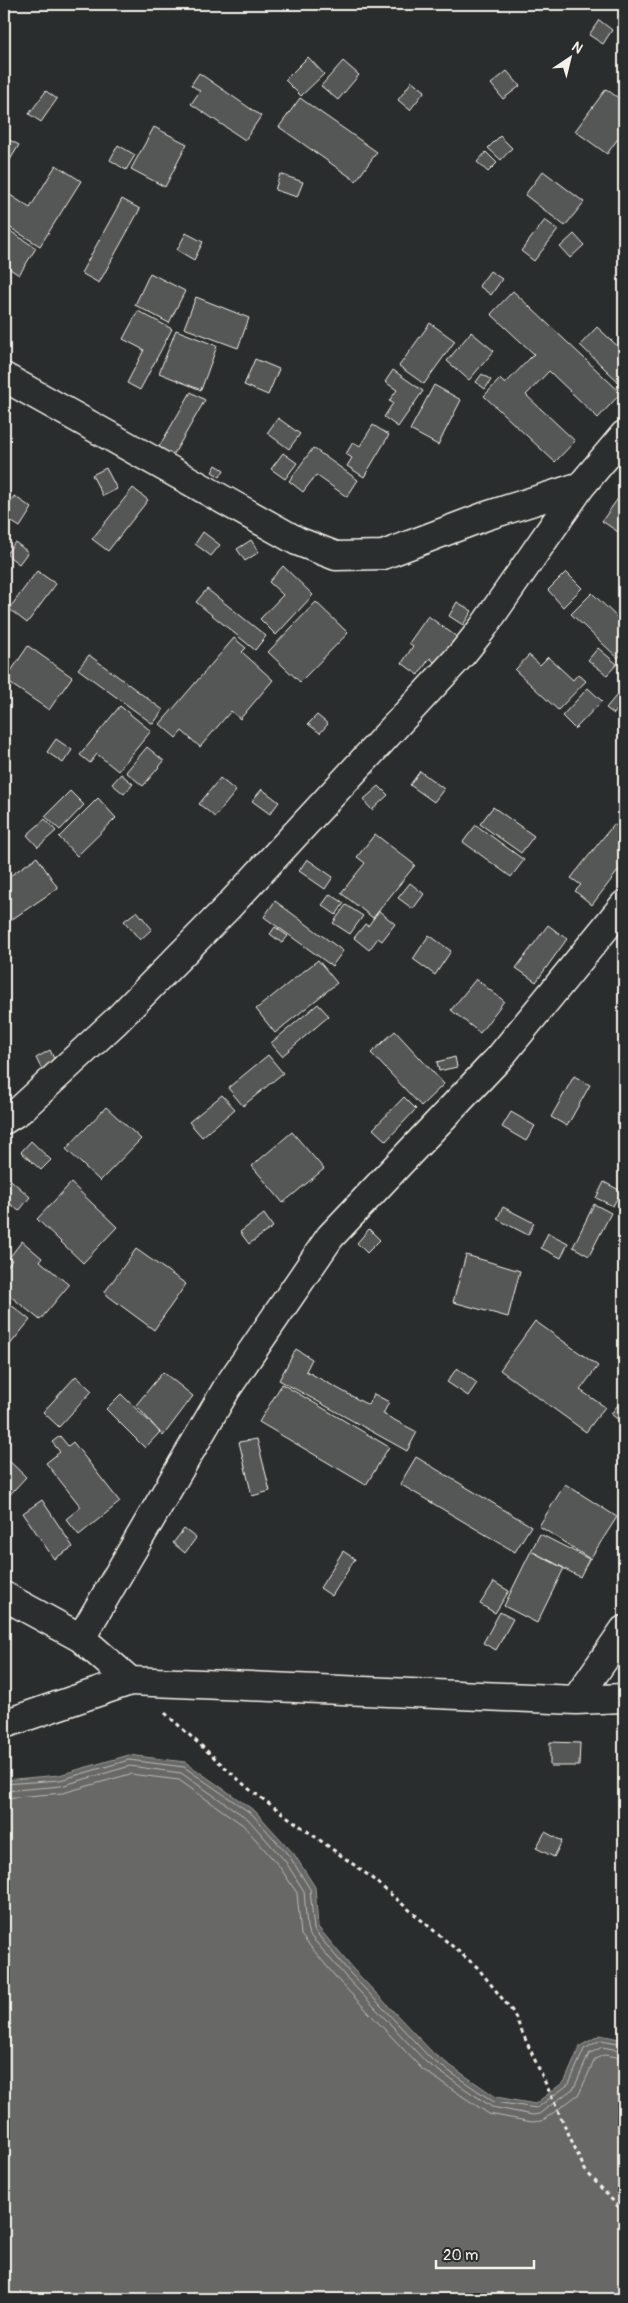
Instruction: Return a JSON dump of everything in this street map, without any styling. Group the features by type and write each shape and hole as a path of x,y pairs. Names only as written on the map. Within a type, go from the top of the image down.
{"street":[{"path":"4,377 297,541 336,556 383,555 486,516 581,486"},
{"path":"4,1120 20,1110 108,1029 192,944 462,654 482,629 581,486 624,435"},
{"path":"81,1638 227,1388 330,1237 500,1057 624,905"},
{"path":"4,1596 81,1638 130,1681"},
{"path":"576,1700 624,1630"},
{"path":"4,1724 130,1681 576,1700 624,1698"}],"path":[{"path":"130,1681 249,1789 368,1875 477,1967 514,2012 585,2170 624,2213"}],"water":[{"path":"129,1755 185,1762 255,1811 294,1854 315,1887 318,1927 353,1969 435,2055 496,2097 535,2104 565,2081 580,2046 600,2035 624,2040 624,2299 4,2299 4,1780 59,1775"}],"building":[{"path":"599,20 612,30 603,44 589,35"},
{"path":"308,57 324,74 301,96 285,80"},
{"path":"343,61 359,75 338,100 321,86"},
{"path":"507,71 520,86 503,99 491,84"},
{"path":"199,73 261,116 245,140 191,104 200,91 191,85"},
{"path":"412,81 425,91 410,110 398,100"},
{"path":"606,89 624,102 624,130 607,154 575,131"},
{"path":"46,91 57,99 41,122 29,114"},
{"path":"300,98 377,152 356,181 279,127"},
{"path":"154,127 187,144 165,187 131,169"},
{"path":"500,136 512,148 501,160 488,148"},
{"path":"4,137 19,145 7,165 4,163"},
{"path":"118,145 135,155 126,170 110,160"},
{"path":"486,152 497,163 488,172 477,162"},
{"path":"56,165 81,181 40,246 4,224 4,191 30,208"},
{"path":"543,171 584,202 565,226 525,195"},
{"path":"280,174 303,182 297,197 275,190"},
{"path":"122,199 140,209 99,283 81,273"},
{"path":"545,220 558,230 534,261 521,251"},
{"path":"4,227 36,248 19,275 4,265"},
{"path":"186,233 203,242 194,260 177,250"},
{"path":"574,234 584,245 570,258 560,247"},
{"path":"490,271 502,279 491,295 479,286"},
{"path":"150,273 185,291 169,323 135,305"},
{"path":"513,291 621,393 598,418 549,371 526,395 575,441 555,462 484,396 500,379 505,384 534,354 491,314"},
{"path":"196,297 249,318 238,348 184,328"},
{"path":"138,311 172,329 140,390 127,383 144,350 123,339"},
{"path":"430,323 455,341 424,384 399,366"},
{"path":"597,327 624,352 624,387 580,345"},
{"path":"176,330 217,346 201,390 159,373"},
{"path":"471,332 494,351 469,380 447,361"},
{"path":"255,359 279,369 268,395 244,385"},
{"path":"393,370 423,391 398,427 384,417 393,403 389,401 397,390 385,382"},
{"path":"482,374 491,380 485,389 476,382"},
{"path":"434,385 461,400 438,445 410,430"},
{"path":"191,392 205,400 171,459 157,450"},
{"path":"278,418 300,434 289,449 267,433"},
{"path":"373,425 389,435 364,477 347,466 352,458 346,454 353,442 360,446"},
{"path":"313,448 358,480 347,497 316,475 303,492 289,481"},
{"path":"283,453 297,463 285,479 271,469"},
{"path":"216,465 224,470 220,477 212,472"},
{"path":"106,468 117,489 103,496 92,475"},
{"path":"133,488 148,500 108,551 92,539"},
{"path":"624,490 624,536 602,521"},
{"path":"14,496 32,508 20,527 4,517 4,512"},
{"path":"203,532 220,545 211,556 195,544"},
{"path":"251,540 259,552 245,561 237,549"},
{"path":"15,542 28,552 19,564 6,554"},
{"path":"283,566 313,595 276,635 260,619 283,595 269,582"},
{"path":"37,571 56,584 27,623 9,609"},
{"path":"566,572 582,588 563,607 548,590"},
{"path":"207,589 266,636 255,650 196,602"},
{"path":"592,593 624,624 624,651 618,658 571,614"},
{"path":"316,602 348,633 300,682 268,652"},
{"path":"457,602 472,611 463,625 449,616"},
{"path":"428,616 457,637 437,665 430,658 418,675 402,663 413,646 409,643"},
{"path":"234,638 246,648 242,652 273,680 240,719 231,711 200,747 182,731 176,738 160,724"},
{"path":"28,646 72,677 49,710 5,680"},
{"path":"598,648 617,664 607,675 588,660"},
{"path":"89,655 163,710 153,724 78,669"},
{"path":"529,655 540,665 548,657 573,680 578,674 586,681 558,710 515,670"},
{"path":"588,688 602,701 575,729 562,716"},
{"path":"616,696 623,702 614,714 606,708"},
{"path":"120,706 151,731 118,771 97,754 90,763 80,755"},
{"path":"317,715 328,724 320,733 308,724"},
{"path":"56,739 72,750 63,763 47,752"},
{"path":"147,747 164,761 143,786 126,772"},
{"path":"420,771 444,789 434,802 410,785"},
{"path":"121,774 133,784 124,794 112,784"},
{"path":"220,778 236,791 215,817 199,804"},
{"path":"379,786 388,795 372,810 363,800"},
{"path":"262,789 279,802 270,814 252,801"},
{"path":"70,791 84,805 60,830 45,816"},
{"path":"98,798 116,818 77,856 59,837"},
{"path":"493,807 534,836 521,853 480,824"},
{"path":"45,819 56,831 38,847 27,835"},
{"path":"614,824 624,832 624,863 592,905 575,891 581,885 571,878"},
{"path":"476,825 524,860 511,877 463,842"},
{"path":"375,834 415,865 373,918 341,893 365,863 357,857"},
{"path":"37,857 58,888 8,922 4,916 4,880"},
{"path":"307,859 333,877 325,889 299,871"},
{"path":"410,883 424,894 413,909 398,898"},
{"path":"330,894 344,903 336,915 322,905"},
{"path":"275,901 343,951 332,966 264,917"},
{"path":"346,905 363,916 350,934 333,923"},
{"path":"137,911 152,929 140,940 124,921"},
{"path":"379,911 395,924 382,941 378,938 369,950 354,938 365,924 368,926"},
{"path":"548,925 567,939 536,982 516,968"},
{"path":"275,927 288,936 282,943 270,934"},
{"path":"429,935 451,951 435,975 413,959"},
{"path":"318,960 337,983 275,1033 256,1009"},
{"path":"476,979 504,1001 480,1033 451,1010"},
{"path":"318,1004 329,1016 282,1056 271,1043"},
{"path":"395,1031 444,1084 421,1106 371,1053"},
{"path":"50,1050 56,1063 42,1070 36,1058"},
{"path":"268,1055 283,1073 243,1106 228,1088"},
{"path":"455,1057 457,1067 439,1071 437,1062"},
{"path":"574,1076 590,1085 567,1126 551,1117"},
{"path":"222,1095 235,1109 202,1137 189,1122"},
{"path":"404,1097 416,1109 386,1141 373,1129"},
{"path":"106,1107 141,1139 100,1181 66,1149"},
{"path":"511,1112 535,1126 526,1141 502,1127"},
{"path":"292,1132 324,1169 283,1203 252,1166"},
{"path":"31,1141 51,1160 41,1170 21,1152"},
{"path":"4,1174 30,1197 19,1211 4,1199"},
{"path":"604,1182 621,1191 613,1206 596,1198"},
{"path":"71,1183 117,1227 83,1263 37,1219"},
{"path":"594,1204 611,1213 589,1256 573,1247"},
{"path":"503,1207 534,1223 528,1235 497,1219"},
{"path":"264,1214 273,1227 249,1244 240,1232"},
{"path":"369,1229 380,1240 367,1253 357,1243"},
{"path":"548,1233 568,1243 561,1258 541,1248"},
{"path":"22,1241 42,1258 40,1261 69,1285 40,1320 4,1291 4,1271 12,1260 9,1258"},
{"path":"136,1249 186,1284 154,1330 104,1293"},
{"path":"466,1255 520,1271 508,1317 453,1302"},
{"path":"4,1301 30,1320 4,1352"},
{"path":"535,1321 598,1366 580,1390 605,1407 586,1432 500,1370"},
{"path":"296,1349 312,1359 306,1371 368,1405 374,1394 389,1402 383,1414 417,1432 407,1451 279,1380"},
{"path":"457,1368 477,1383 468,1396 447,1382"},
{"path":"163,1372 193,1396 163,1436 136,1405"},
{"path":"76,1376 92,1391 59,1427 43,1412"},
{"path":"282,1384 389,1447 366,1485 259,1422"},
{"path":"121,1394 160,1432 145,1448 106,1409"},
{"path":"624,1397 624,1424 611,1414"},
{"path":"60,1436 68,1446 73,1442 120,1502 79,1535 66,1519 81,1507 46,1463 60,1452 52,1442"},
{"path":"257,1439 270,1491 252,1496 239,1442"},
{"path":"4,1456 26,1477 4,1501"},
{"path":"416,1457 531,1526 515,1552 400,1484"},
{"path":"565,1484 617,1517 590,1559 539,1526"},
{"path":"42,1500 73,1547 54,1559 23,1513"},
{"path":"184,1529 196,1538 185,1553 173,1543"},
{"path":"540,1534 589,1559 580,1577 531,1551"},
{"path":"343,1551 355,1559 332,1596 320,1588"},
{"path":"531,1551 564,1568 537,1623 504,1606"},
{"path":"494,1582 509,1591 495,1613 480,1604"},
{"path":"500,1612 513,1619 496,1650 483,1643"},
{"path":"550,1742 580,1743 579,1766 550,1766"},
{"path":"545,1832 562,1841 554,1857 536,1848"}]}
